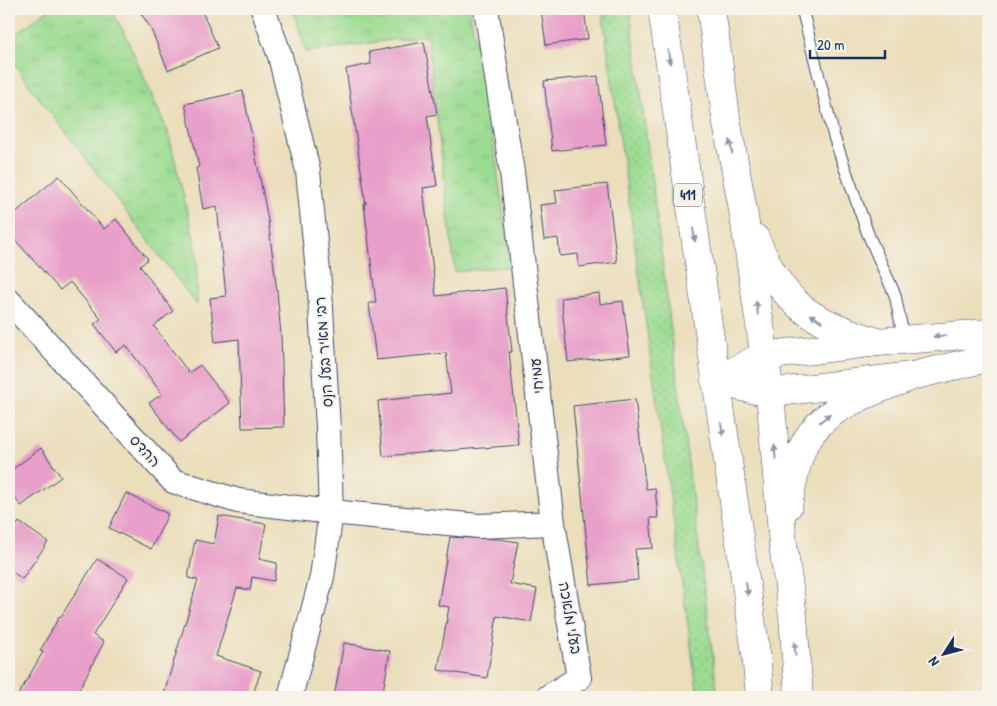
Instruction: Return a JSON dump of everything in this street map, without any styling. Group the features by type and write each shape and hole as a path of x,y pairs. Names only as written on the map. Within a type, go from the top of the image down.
{"main road":[{"name":"411","path":"662,9 756,653 760,697"},
{"path":"711,9 727,124 743,210 763,356 770,393 783,544 794,616 798,697"},
{"path":"743,210 769,270 790,299 816,319 832,327 877,342"},
{"path":"715,381 763,356 904,339 988,333"},
{"path":"715,381 770,393 912,376 988,358"},
{"path":"783,544 787,508 799,456 819,422 841,406 912,376"}],"street":[{"name":"רבי מאיר בעל הנס","path":"263,9 280,56 308,171 320,292 331,512 322,576 290,697"},
{"name":"עמיחי","path":"486,9 512,172 554,522"},
{"name":"ההדס","path":"9,301 173,481 238,501 331,512"},
{"path":"331,512 478,526 554,522"},
{"name":"בעלי מלאכה","path":"548,697 579,678 554,522"}],"lane":[{"path":"802,9 834,137 868,234 895,295 904,339"}],"green space":[{"path":"49,9 111,9 125,34 168,132 197,251 197,305 9,58 9,39"},
{"path":"293,9 469,9 488,107 511,266 455,272 427,35 306,52"},
{"path":"602,9 630,9 718,697 698,697"}],"building":[{"path":"138,9 201,9 218,48 168,70 150,27"},
{"path":"541,9 584,9 588,39 546,45"},
{"path":"424,42 437,114 427,116 437,186 423,188 436,296 505,288 512,352 509,352 519,445 383,456 378,401 451,393 446,353 376,360 369,303 376,303 364,204 366,204 346,69 371,64 369,52"},
{"path":"598,76 606,145 552,151 544,81"},
{"path":"243,91 268,220 277,291 281,335 284,427 242,428 239,339 215,342 210,298 226,296 217,206 203,209 196,168 199,167 185,104"},
{"path":"59,176 104,229 116,219 148,259 140,266 173,311 154,326 189,373 200,365 230,403 179,442 149,403 162,394 126,345 116,352 94,324 101,319 70,282 60,290 9,233 9,218"},
{"path":"607,184 617,262 579,267 578,254 560,256 558,238 544,240 540,205 557,203 555,190"},
{"path":"599,293 600,304 623,301 630,355 568,362 561,298"},
{"path":"635,399 646,489 655,488 658,518 650,518 653,548 635,549 638,580 591,585 573,406"},
{"path":"41,448 61,477 21,506 9,490 9,472"},
{"path":"126,493 168,514 151,549 109,528"},
{"path":"219,516 266,524 259,559 277,563 274,581 252,577 250,590 237,588 216,656 261,671 252,697 163,697 198,580 188,578 195,540 214,544"},
{"path":"19,522 48,542 22,579 9,569 9,536"},
{"path":"450,537 499,539 518,542 510,584 537,589 531,622 497,616 487,678 438,670 449,607 438,605"},
{"path":"97,559 128,578 93,635 104,642 75,697 17,697 43,652 40,651 59,617"},
{"path":"344,643 390,651 382,697 334,697"}]}
